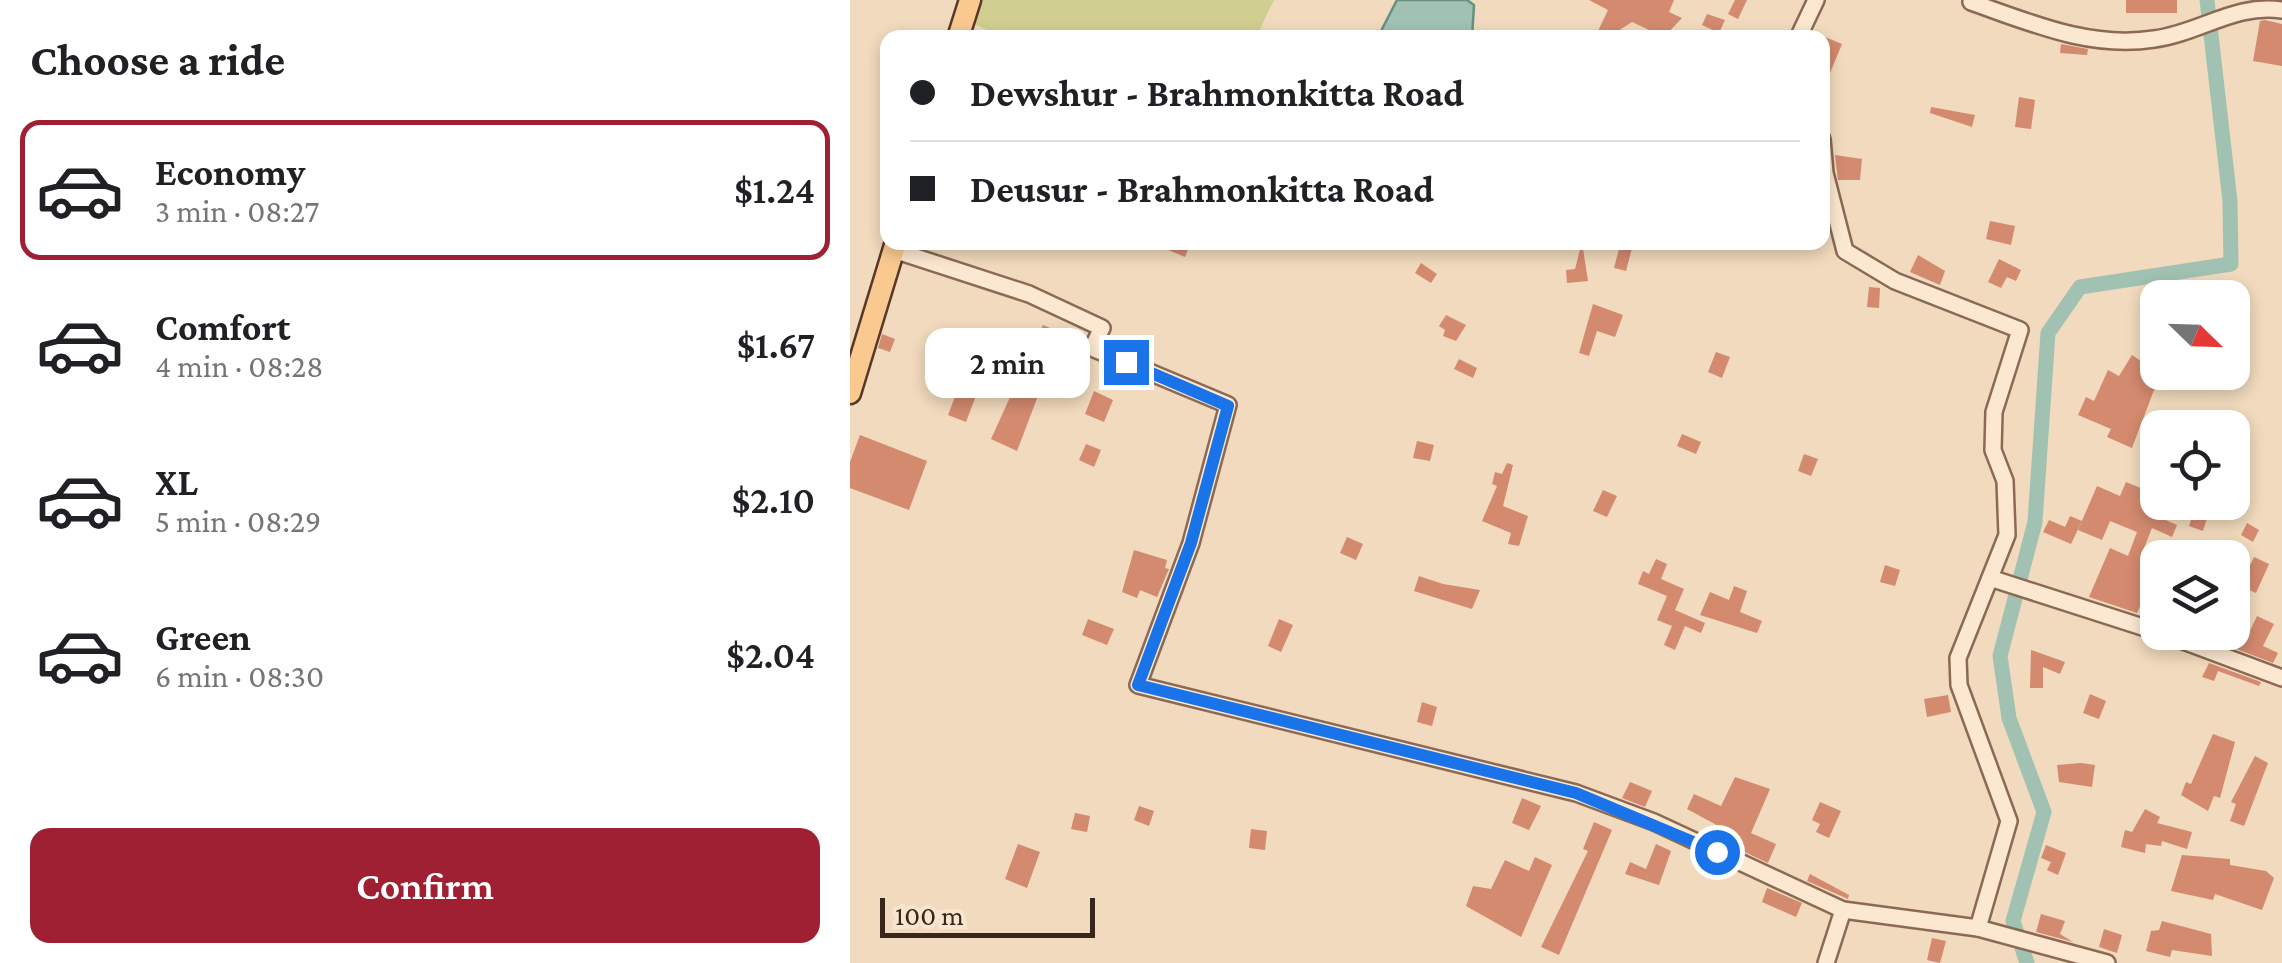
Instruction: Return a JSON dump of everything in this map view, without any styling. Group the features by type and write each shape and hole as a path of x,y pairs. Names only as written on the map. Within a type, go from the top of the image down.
{"main road":[{"path":"961,30 970,0"},
{"path":"850,394 894,250"}],"street":[{"path":"1802,30 1816,0"},
{"path":"1972,2 2075,38 2154,40 2254,6 2282,10"},
{"path":"1830,192 1846,251 1895,281 2020,330 1994,412 1993,450 2005,482 2006,536 1958,658 1959,685 2009,821 1978,928"},
{"path":"906,250 1044,301 1102,328 1092,348 1228,406 1191,543 1138,685 1576,793 1654,822 1844,910 1978,928 2107,963"},
{"path":"1990,578 2140,627"},
{"path":"2207,650 2282,678"},
{"path":"1826,963 1844,910"}],"shaded area":[{"path":"980,0 1274,0 1259,30 987,30 972,23"},
{"path":"1397,0 1467,0 1474,5 1472,30 1382,30"}],"building":[{"path":"1589,0 1674,0 1669,12 1682,18 1671,30 1649,30 1632,22 1620,30 1598,30 1608,10"},
{"path":"1735,0 1747,0 1738,19 1728,14"},
{"path":"2126,0 2177,0 2177,13 2126,13"},
{"path":"1707,14 1725,20 1720,30 1702,25"},
{"path":"2260,21 2282,24 2282,66 2253,61"},
{"path":"1830,39 1842,44 1830,73"},
{"path":"2061,44 2088,49 2087,55 2060,53"},
{"path":"2019,97 2035,100 2031,129 2015,127"},
{"path":"1931,107 1975,115 1972,127 1930,113"},
{"path":"1835,155 1862,159 1860,180 1838,180"},
{"path":"1990,221 2015,226 2011,245 1986,239"},
{"path":"1168,250 1188,250 1185,257"},
{"path":"1580,250 1583,250 1588,281 1567,283 1566,270 1575,269"},
{"path":"1619,250 1631,250 1626,271 1614,268"},
{"path":"1918,255 1945,271 1940,285 1910,272"},
{"path":"1999,259 2021,270 2016,281 2007,277 2001,288 1988,282"},
{"path":"1421,263 1437,274 1431,283 1415,273"},
{"path":"1869,287 1880,288 1879,308 1867,307"},
{"path":"1593,304 1623,315 1615,337 1597,331 1589,356 1579,353"},
{"path":"1446,315 1466,325 1456,341 1443,336 1445,330 1439,326"},
{"path":"1043,325 1062,333 1017,451 991,439"},
{"path":"882,334 895,339 890,352 878,348"},
{"path":"1716,352 1730,357 1722,378 1708,372"},
{"path":"2132,355 2140,360 2140,390 2154,390 2146,410 2140,410 2140,427 2132,448 2107,437 2111,429 2078,415 2086,397 2094,401 2108,370 2119,376"},
{"path":"1459,359 1477,368 1473,378 1454,369"},
{"path":"967,365 985,372 966,422 948,415"},
{"path":"1094,391 1113,400 1104,422 1085,414"},
{"path":"1682,434 1701,442 1696,454 1677,446"},
{"path":"860,435 927,461 909,510 850,488 850,462"},
{"path":"1417,441 1434,445 1430,461 1413,458"},
{"path":"1086,444 1101,450 1094,467 1079,460"},
{"path":"1804,454 1818,459 1811,476 1798,471"},
{"path":"1507,463 1513,465 1503,506 1528,516 1519,546 1508,544 1511,533 1482,521 1497,486 1492,484 1495,472 1502,474"},
{"path":"2126,482 2140,488 2140,520 2166,520 2177,525 2172,537 2152,528 2147,540 2140,540 2137,613 2089,597 2110,548 2128,556 2137,532 2110,521 2102,540 2078,530 2097,486 2120,496"},
{"path":"1603,490 1617,496 1607,517 1593,511"},
{"path":"2070,516 2082,521 2071,544 2043,532 2049,520 2065,527"},
{"path":"2191,520 2206,520 2203,531 2189,526"},
{"path":"2247,523 2259,530 2253,542 2241,535"},
{"path":"1347,537 1363,544 1356,560 1340,553"},
{"path":"1134,550 1167,560 1165,568 1169,569 1157,597 1140,590 1137,598 1122,592"},
{"path":"2254,557 2269,564 2256,593 2250,590"},
{"path":"1656,559 1667,564 1661,579 1684,589 1675,610 1705,623 1701,633 1685,626 1675,650 1664,645 1672,626 1657,620 1667,596 1638,584 1643,571 1649,574"},
{"path":"1885,565 1900,570 1895,586 1880,582"},
{"path":"1419,576 1480,590 1472,609 1414,591"},
{"path":"1734,586 1747,591 1740,612 1762,621 1757,633 1700,615 1710,592 1729,600"},
{"path":"2257,616 2274,624 2263,646 2278,653 2273,663 2239,650 2250,650 2250,631"},
{"path":"1088,619 1114,629 1107,645 1082,635"},
{"path":"1279,619 1293,625 1281,652 1268,646"},
{"path":"2031,650 2065,662 2060,674 2043,667 2043,688 2030,688"},
{"path":"2209,663 2261,682 2259,686 2218,671 2214,681 2202,677"},
{"path":"2090,694 2106,701 2099,719 2083,713"},
{"path":"1948,695 1951,712 1927,717 1924,699"},
{"path":"1422,702 1437,707 1432,726 1417,722"},
{"path":"2213,734 2235,742 2220,798 2214,796 2208,811 2181,795 2186,782 2191,784"},
{"path":"2255,756 2268,763 2244,826 2230,821 2236,804 2231,802"},
{"path":"2057,765 2095,765 2092,787 2059,782"},
{"path":"1735,777 1770,789 1751,833 1776,844 1768,863 1721,841 1726,830 1687,809 1694,794 1721,806"},
{"path":"1630,782 1652,791 1645,807 1622,798"},
{"path":"1522,798 1541,806 1529,830 1512,823"},
{"path":"1820,802 1841,811 1829,838 1816,832 1820,824 1812,820"},
{"path":"1139,806 1154,811 1149,826 1134,820"},
{"path":"2145,809 2160,817 2157,823 2192,832 2187,849 2162,841 2161,846 2146,844 2145,853 2121,847 2125,830 2132,832"},
{"path":"1075,813 1090,816 1087,832 1071,829"},
{"path":"1594,822 1612,830 1559,955 1541,947 1588,851 1583,849"},
{"path":"1251,829 1267,831 1265,850 1249,848"},
{"path":"1018,844 1040,852 1027,888 1005,879"},
{"path":"1656,844 1671,851 1659,885 1625,874 1630,862 1646,869"},
{"path":"2046,845 2066,853 2058,875 2047,870 2051,862 2041,858"},
{"path":"2182,855 2230,859 2230,865 2266,871 2274,878 2262,910 2215,894 2213,900 2171,891"},
{"path":"1535,857 1552,865 1521,937 1466,906 1473,886 1491,889 1505,860 1529,871"},
{"path":"1810,874 1849,895 1848,899 1807,881"},
{"path":"1767,888 1802,903 1796,917 1762,902"},
{"path":"2041,914 2065,921 2060,934 2073,942 2036,932"},
{"path":"2162,921 2211,934 2212,956 2172,950 2170,957 2146,951 2151,931 2159,930"},
{"path":"2104,929 2122,935 2117,953 2099,947"},
{"path":"1932,938 1946,941 1940,963 1927,960"}],"waterway":[{"path":"2027,963 2013,921 2044,812 2009,718 2000,656 2035,522 2048,333 2080,287 2231,264 2230,201 2207,0"}],"route":[{"path":"1126,362 1228,406 1196,512 1191,543 1138,685 1576,793 1654,822 1717,852"}]}
